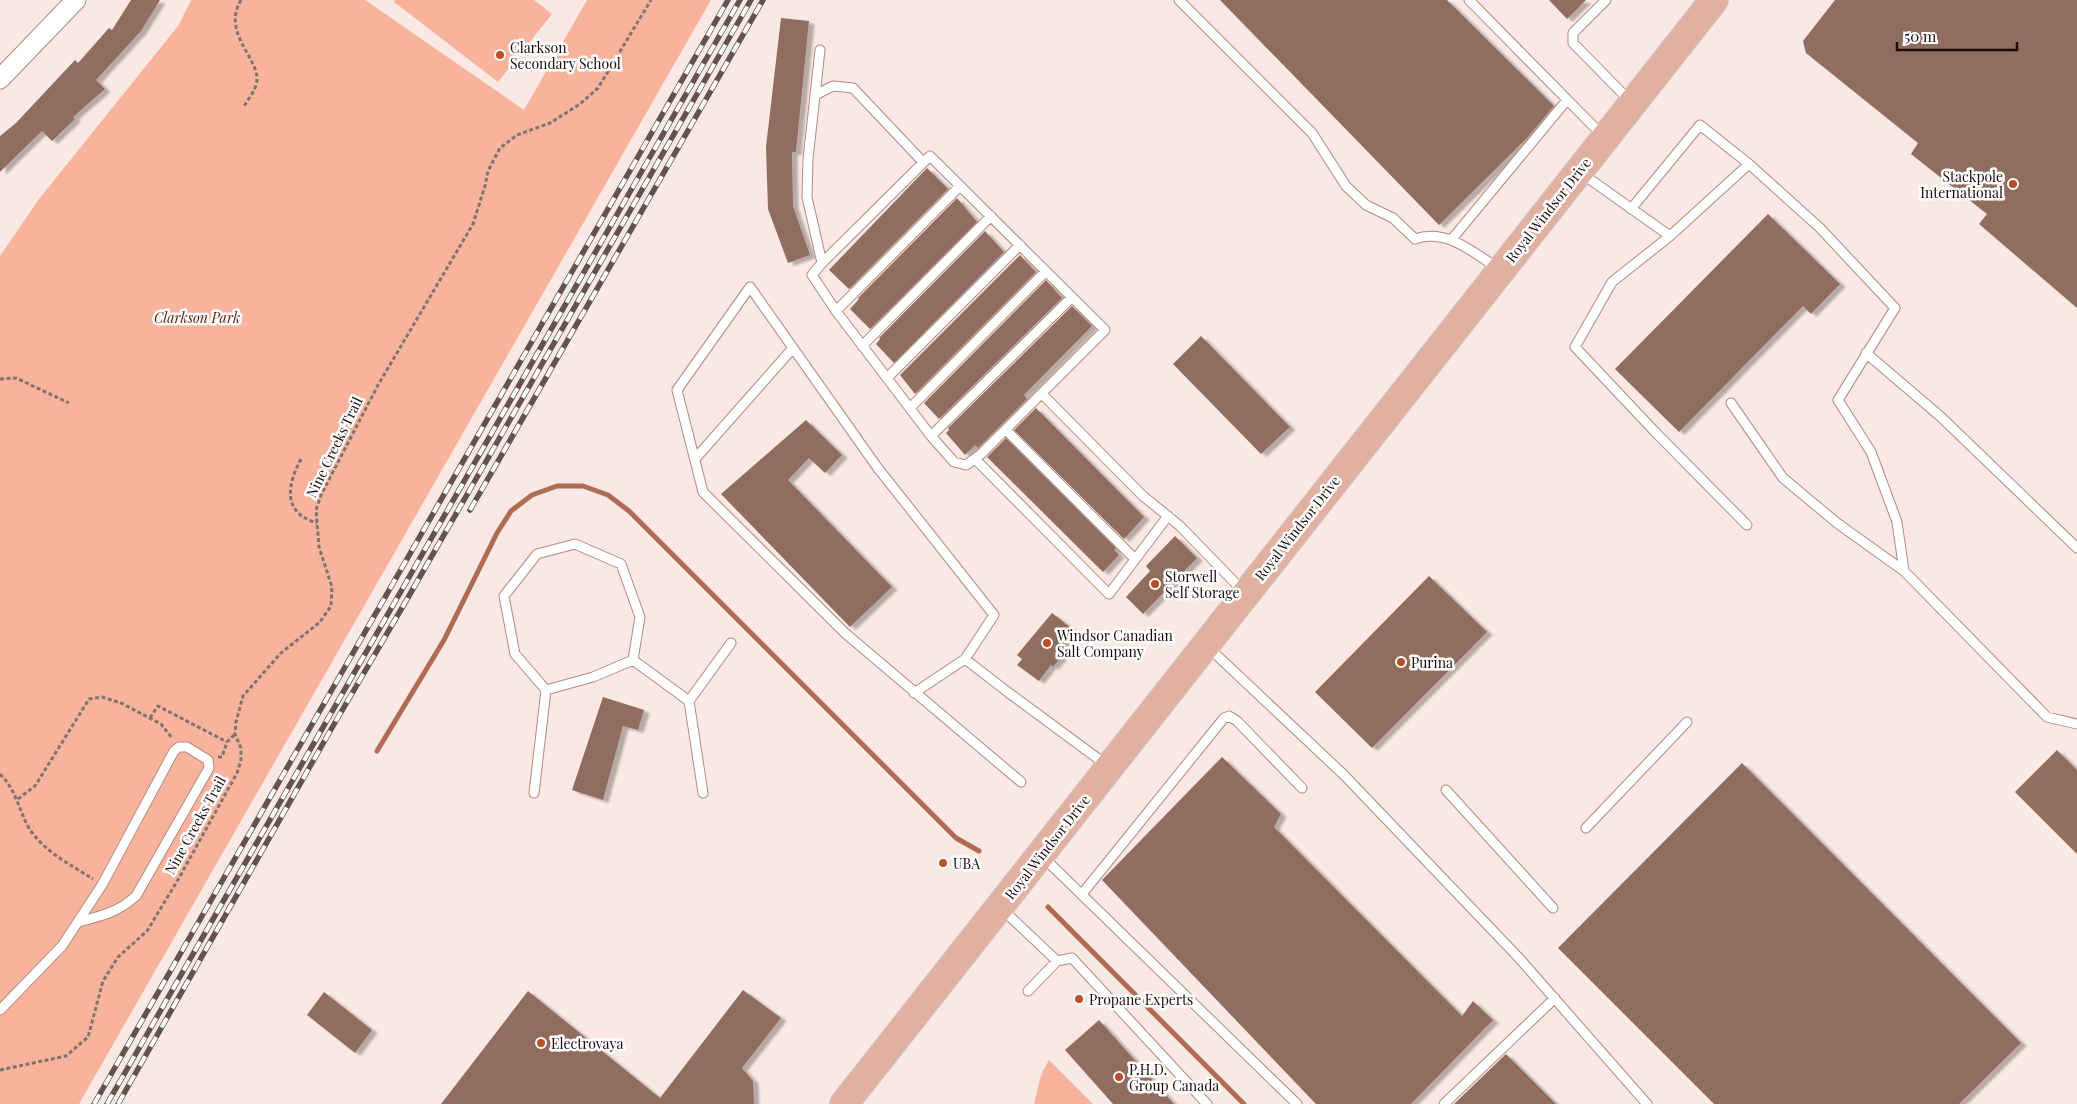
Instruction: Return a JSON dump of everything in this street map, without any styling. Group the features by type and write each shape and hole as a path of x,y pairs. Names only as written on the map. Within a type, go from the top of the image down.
{"main road":[{"name":"Royal Windsor Drive","path":"844,1104 1714,0"}],"street":[{"path":"0,79 76,0"}],"lane":[{"path":"1179,0 1312,133 1338,175 1363,203 1393,218 1416,239 1430,236 1452,239 1501,270"},
{"path":"1469,0 1605,138"},
{"path":"1606,0 1573,33 1573,43 1632,103"},
{"path":"820,50 807,197 822,263"},
{"path":"815,95 833,86 853,88 923,162"},
{"path":"1452,239 1567,100"},
{"path":"1631,209 1700,125 1749,164 1820,228 1895,308 1838,400 1872,452 1896,522 1904,571"},
{"path":"930,156 960,186 1106,330 1006,430 966,465 960,465 948,456 931,436 836,311 812,275 930,156"},
{"path":"1747,525 1575,347 1612,282 1670,236 1749,164"},
{"path":"1579,171 1670,236"},
{"path":"836,311 960,186"},
{"path":"862,346 991,216"},
{"path":"887,378 1020,245"},
{"path":"910,408 1046,271"},
{"path":"914,693 965,659 994,615 877,467 750,287 678,390 703,492 845,633 914,693 1021,782"},
{"path":"931,436 1072,297"},
{"path":"695,459 793,348"},
{"path":"1866,353 1941,417 2077,548"},
{"path":"1042,394 1143,496 1180,526 1246,594"},
{"path":"1730,403 1783,478 1836,523 1904,571 2047,717 2077,724"},
{"path":"1006,430 1135,559"},
{"path":"975,459 1109,594 1168,516"},
{"path":"534,793 546,690 515,654 504,596 537,554 575,544 621,564 640,617 633,660"},
{"path":"689,701 731,643"},
{"path":"1206,645 1344,775 1555,998 1647,1104"},
{"path":"965,659 1110,767"},
{"path":"633,660 689,701 704,793"},
{"path":"546,690 593,677 633,660"},
{"path":"1082,894 1224,718 1229,716 1237,721 1302,788"},
{"path":"1586,828 1687,722"},
{"path":"0,1010 62,946 102,885 174,751 179,747 187,747 208,760 209,768 136,896 123,907 109,914 78,922"},
{"path":"1446,790 1552,908"},
{"path":"1041,855 1296,1104"},
{"path":"999,907 1057,961"},
{"path":"1028,991 1057,961 1072,958 1207,1104"},
{"path":"1444,1104 1555,998"}],"path":[{"path":"241,0 236,10 237,35 256,73 257,84 244,106"},
{"name":"Nine Creeks Trail","path":"0,1070 66,1056 88,1037 103,981 118,957 147,931 179,878 237,773 241,754 235,734 243,696 282,653 320,622 331,606 332,587 319,547 316,510 321,495 378,385 473,224 486,186 488,171 500,148 517,135 557,119 580,104 598,88 651,0"},
{"path":"0,379 16,378 69,403"},
{"path":"301,459 294,472 289,491 292,504 297,513 317,523"},
{"path":"18,799 35,786 89,699 102,697 121,703 150,718 161,724 179,747"},
{"path":"150,718 158,706 227,742"},
{"path":"208,760 222,757 227,742 235,734"},
{"path":"0,774 18,799 29,828 48,850 102,885"}],"green space":[{"name":"Clarkson Park","path":"191,0 365,0 524,110 587,0 711,0 79,1104 0,1104 0,256 39,199 178,26"},
{"path":"395,0 534,0 552,14 498,82 394,2"},
{"path":"1049,1060 1093,1104 1034,1104 1041,1075"}],"building":[{"path":"131,0 160,0 141,31 96,80 105,89 73,117 75,119 52,141 42,131 0,172 0,136 16,123 75,60 78,63 109,28 112,30"},
{"path":"1220,0 1447,0 1554,106 1527,138 1439,225"},
{"path":"1549,0 1586,0 1567,19"},
{"name":"Stackpole International","path":"1835,0 2077,0 2077,308 1979,224 1987,214 1911,154 1918,143 1806,53 1803,41"},
{"path":"781,18 809,21 796,152 792,152 793,206 810,255 788,263 768,209 766,147"},
{"path":"927,168 948,189 849,289 829,270"},
{"path":"957,198 977,222 870,329 850,309 858,298"},
{"path":"1768,214 1840,284 1811,314 1803,306 1679,432 1615,369"},
{"path":"985,231 1004,252 894,363 876,344 879,338"},
{"path":"1020,255 1036,272 915,394 900,375"},
{"path":"1046,280 1062,298 939,419 924,403"},
{"path":"1072,306 1092,326 1024,395 1027,399 978,448 975,445 965,455 946,433 949,430 948,428"},
{"path":"1201,336 1290,427 1261,454 1173,364"},
{"path":"1036,408 1144,517 1124,539 1014,430"},
{"path":"806,420 842,455 825,473 809,458 788,480 892,587 850,627 721,494"},
{"path":"1006,438 1116,548 1114,550 1119,555 1103,572 987,457"},
{"name":"Storwell Self Storage","path":"1175,536 1197,558 1143,614 1126,597 1150,571 1146,566"},
{"name":"Purina","path":"1429,576 1487,632 1372,748 1315,692"},
{"name":"Windsor Canadian Salt Company","path":"1052,613 1076,632 1059,654 1062,656 1053,667 1051,665 1039,681 1017,665 1022,659 1017,655"},
{"path":"603,697 644,710 638,730 623,726 603,800 572,790"},
{"path":"2057,750 2077,770 2077,854 2015,792"},
{"path":"1222,757 1281,814 1274,827 1462,1016 1473,1001 1493,1020 1411,1104 1316,1104 1102,880"},
{"path":"1742,763 2021,1043 1959,1104 1714,1104 1558,948"},
{"name":"Electrovaya","path":"743,990 781,1018 742,1068 753,1081 754,1104 441,1104 528,991 660,1098"},
{"path":"324,992 372,1030 355,1053 307,1015"},
{"name":"P.H.D. Group Canada","path":"1099,1020 1174,1104 1113,1104 1065,1050"},
{"path":"1506,1054 1556,1104 1454,1104"}],"waterway":[{"path":"377,751 444,640 497,533 511,511 532,495 557,486 583,486 608,495 629,511 956,838 979,851"},
{"path":"1048,907 1244,1104"}],"railway":[{"path":"94,1104 728,0"},
{"path":"107,1104 740,0"},
{"path":"118,1104 333,726 751,0"},
{"path":"470,510 763,0"}],"place":[{"name":"Clarkson Secondary School","path":"500,55"},
{"name":"Stackpole International","path":"2013,184"},
{"name":"Storwell Self Storage","path":"1155,584"},
{"name":"Windsor Canadian Salt Company","path":"1047,643"},
{"name":"Purina","path":"1401,662"},
{"name":"UBA","path":"943,863"},
{"name":"Propane Experts","path":"1079,999"},
{"name":"Electrovaya","path":"541,1043"},
{"name":"P.H.D. Group Canada","path":"1119,1077"}]}
